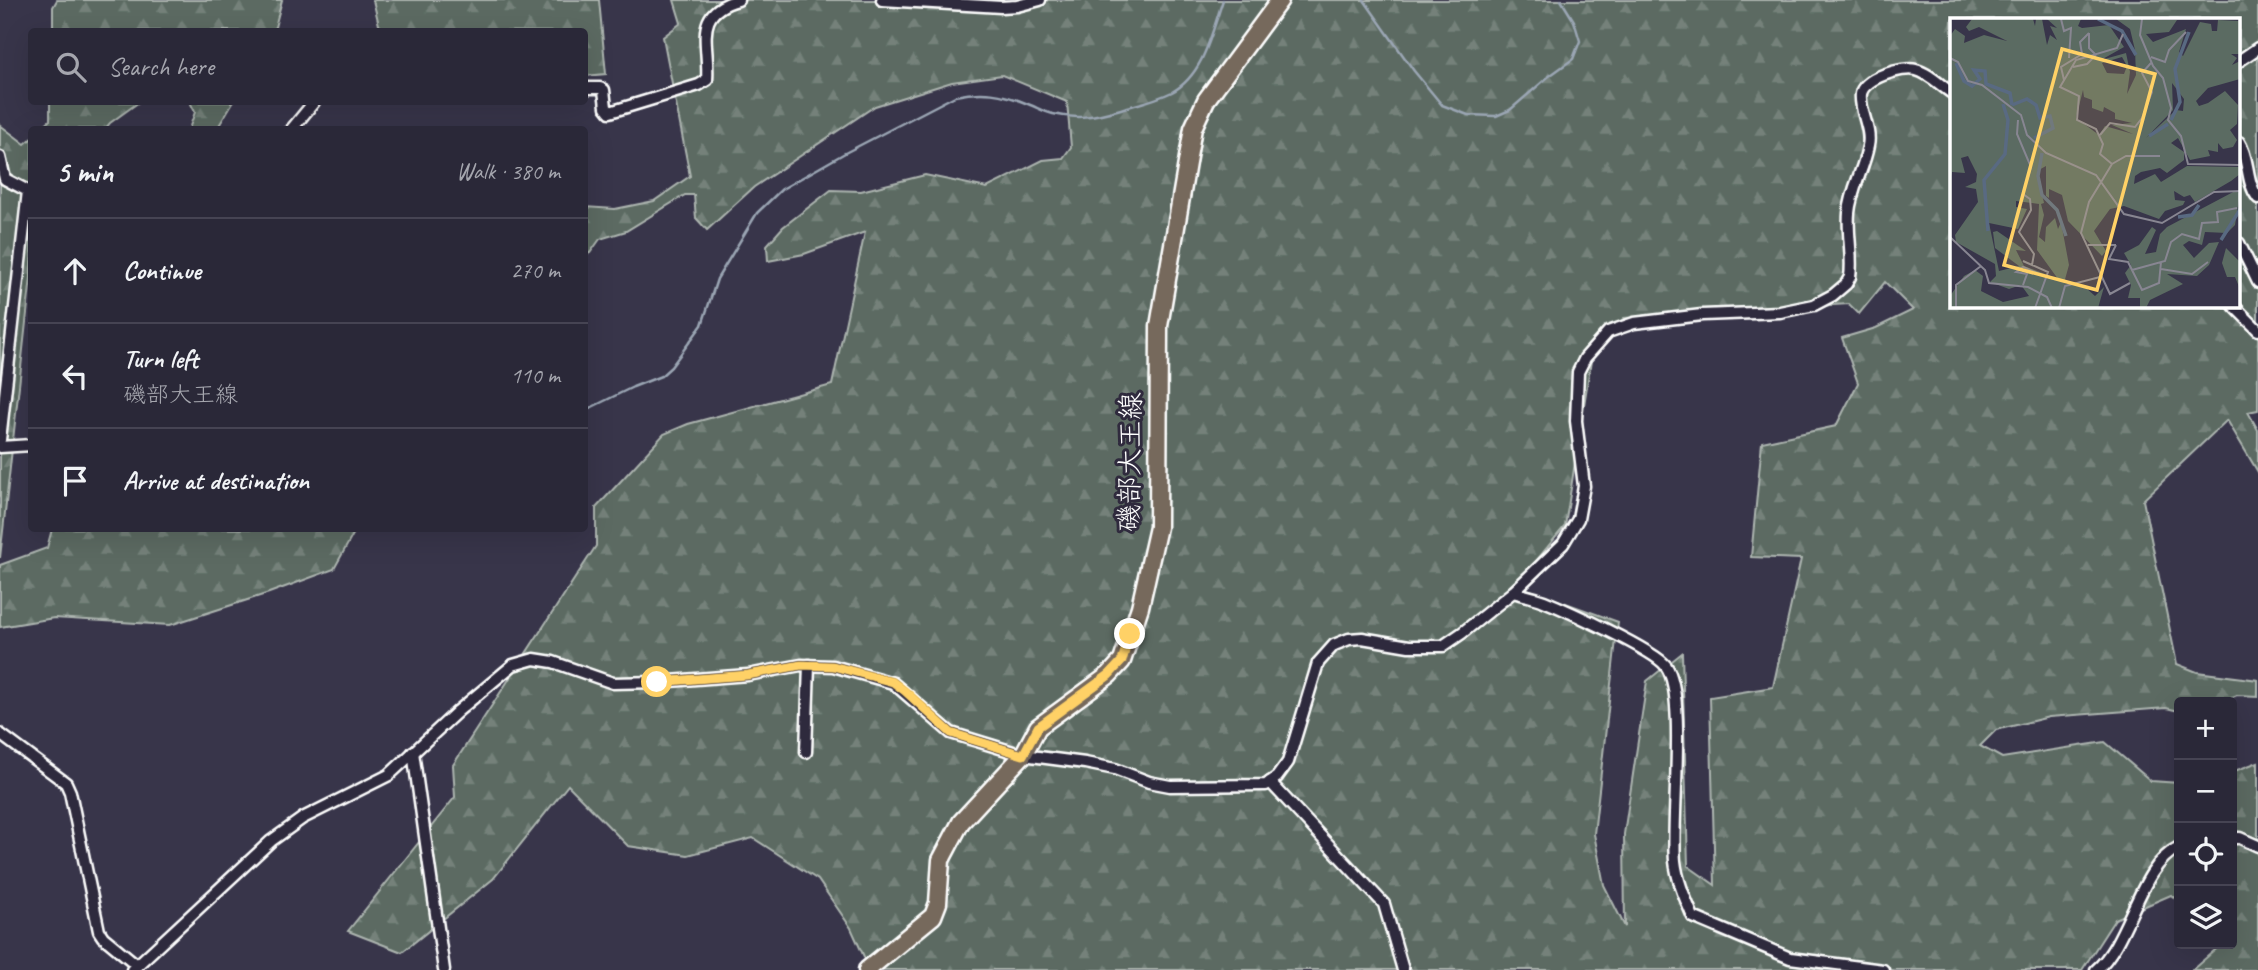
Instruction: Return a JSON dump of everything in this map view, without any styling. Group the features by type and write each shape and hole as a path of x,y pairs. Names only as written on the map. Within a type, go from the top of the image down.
{"main road":[{"name":"磯部大王線","path":"867,970 933,916 938,903 941,860 961,822 1023,755 1038,727 1109,675 1122,661 1140,607 1158,527 1159,326 1193,128 1206,100 1280,0"}],"street":[{"path":"588,88 604,90 606,107 610,112 699,85 707,80 704,36 708,21 718,7 738,0"},
{"path":"882,0 1001,7 1040,0"},
{"path":"2240,60 2258,48"},
{"path":"0,734 66,783 99,931 135,967 271,841 303,818 389,775 457,711 513,666 534,659 553,662 613,683 748,675 809,666 833,666 893,682 951,733 1023,755 1115,769 1149,782 1170,786 1266,785 1278,777 1288,762 1318,663 1334,645 1349,639 1362,638 1401,645 1443,646 1513,592 1563,544 1578,519 1584,486 1576,421 1578,372 1597,342 1608,332 1634,323 1702,314 1780,312 1814,305 1833,295 1850,277 1849,214 1852,194 1869,144 1861,106 1861,90 1865,84 1879,76 1914,69 1950,92"},
{"path":"294,126 312,105"},
{"path":"2240,144 2245,153 2249,183 2258,198"},
{"path":"0,157 5,179 28,191 3,390 0,448 28,445"},
{"path":"2240,245 2258,282"},
{"path":"2236,308 2258,330"},
{"path":"1513,592 1555,606 1635,645 1664,663 1670,673 1676,705 1675,863 1679,882 1693,916 1790,958 1883,970"},
{"path":"806,752 809,666"},
{"path":"413,752 444,970"},
{"path":"1270,782 1384,904 1402,970"},
{"path":"2237,838 2258,846"},
{"path":"2096,970 2105,962 2152,873 2174,849"}],"green space":[{"path":"57,0 282,0 275,28 53,28 53,7"},
{"path":"373,0 599,0 606,74 588,76 588,28 382,28"},
{"path":"674,0 2258,0 2258,410 2248,412 2258,430 2258,472 2227,420 2143,500 2177,664 2197,672 2258,680 2258,696 2174,697 2174,710 2166,708 2049,717 1996,730 1980,746 2002,758 2105,742 2151,781 2174,783 2174,898 2171,895 2115,919 2082,970 870,970 851,928 818,880 753,838 688,855 628,846 568,785 493,879 402,952 348,931 455,797 453,765 596,546 596,508 664,434 688,424 832,385 865,232 804,254 768,261 767,245 783,227 831,190 861,191 925,175 987,188 1043,160 1063,158 1071,147 1067,102 1002,75 952,82 875,106 754,187 707,230 696,218 694,195 685,195 626,231 600,239 588,253 588,207 615,209 654,201 690,176 663,37 681,23","holes":["1885,282 1913,310 1876,328 1842,338 1858,383 1836,426 1762,442 1751,557 1801,559 1773,687 1710,697 1715,885 1688,866 1682,653 1647,681 1624,834 1625,927 1604,885 1594,834 1618,622 1516,585 1565,526 1593,348 1624,318 1849,304 1859,314"]},
{"path":"50,105 135,105 108,126 43,126 50,120"},
{"path":"192,105 231,105 219,126 190,126 195,112"},
{"path":"0,125 25,144 28,141 28,304 0,558"},
{"path":"51,532 354,532 334,569 170,625 54,618 0,627 0,565 47,548"},
{"path":"2258,762 2258,970 2192,970 2216,949 2237,949 2237,770"}],"waterway":[{"path":"588,409 661,376 671,367 702,325 717,279 757,213 782,189 955,96 974,93 1001,95 1050,113 1079,117 1112,111 1166,95 1183,84 1199,64 1223,0"},
{"path":"1364,0 1414,71 1442,105 1468,115 1496,116 1510,110 1573,59 1580,41 1574,21 1561,0"}],"route":[{"path":"657,682 748,675 801,665 833,666 893,682 951,733 1023,755 1038,727 1109,675 1122,661 1130,634"}]}
